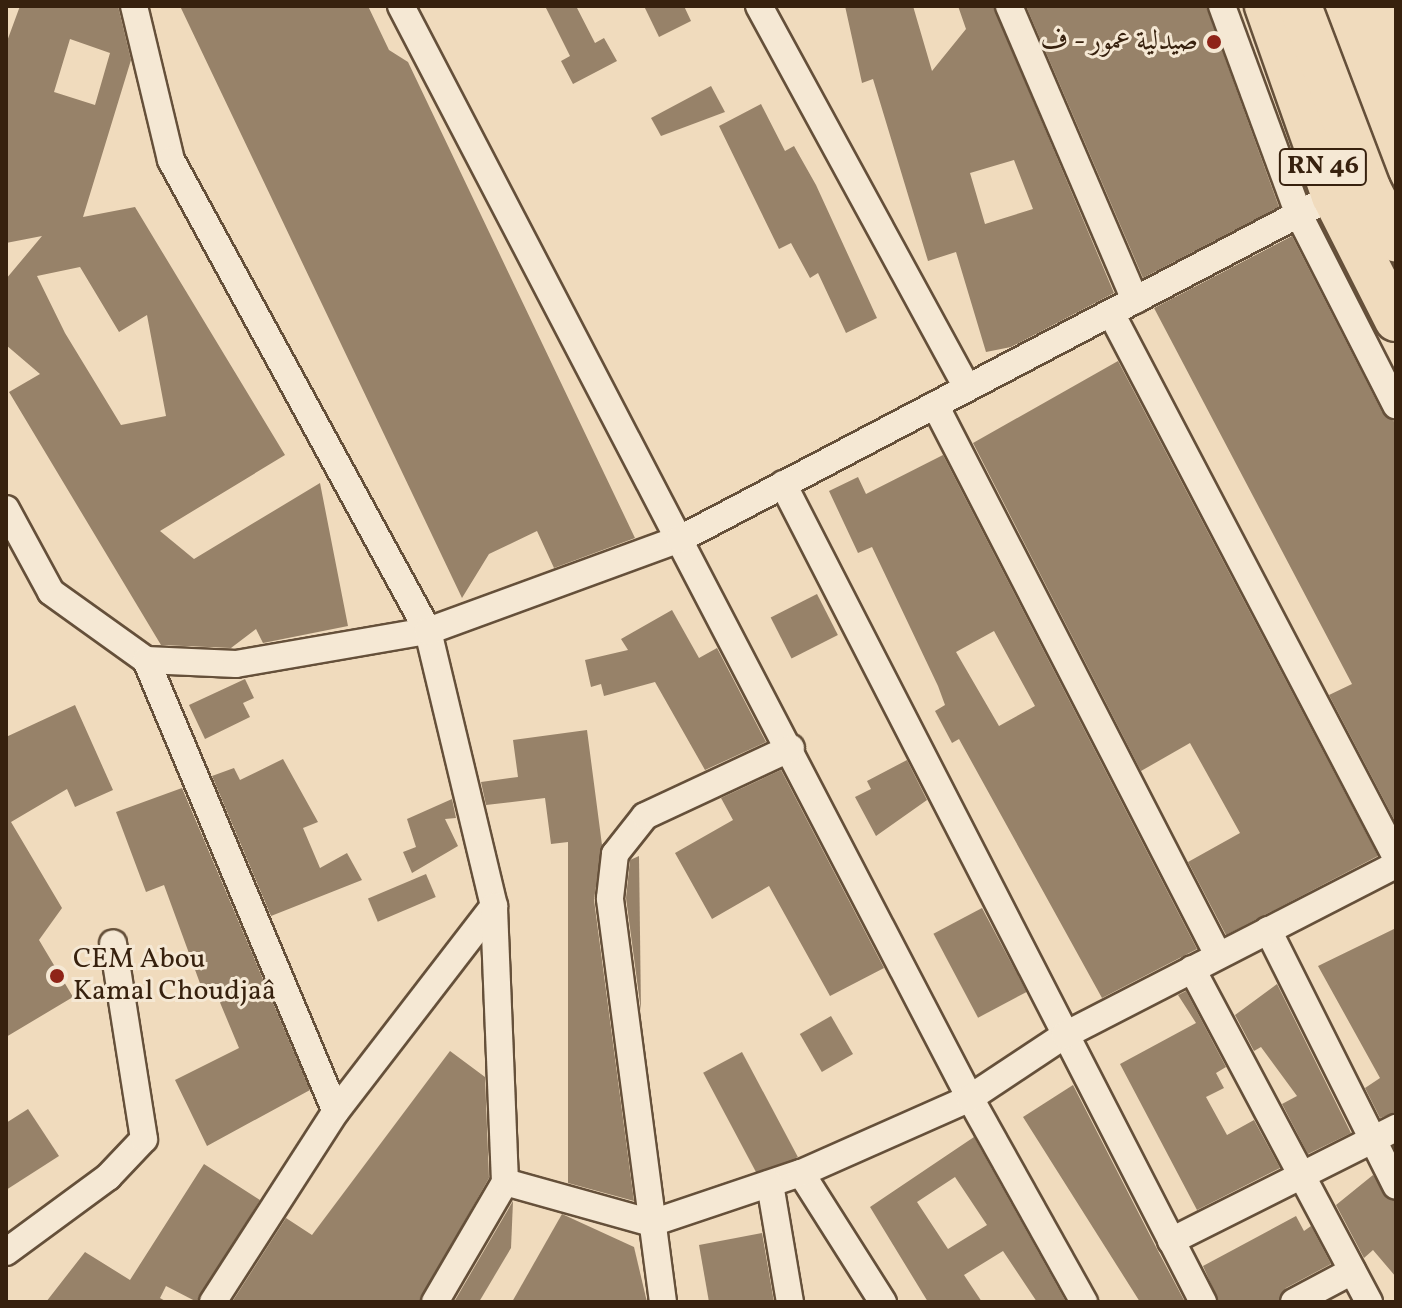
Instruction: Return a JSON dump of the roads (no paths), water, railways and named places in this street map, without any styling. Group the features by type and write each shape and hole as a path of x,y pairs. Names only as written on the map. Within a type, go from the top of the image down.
{"main road":[{"name":"RN 46","path":"1266,6 1315,205 1396,320"},
{"name":"RN 46","path":"1300,6 1369,188 1396,240"}],"street":[{"path":"134,6 171,160 428,631 494,906 505,1182 435,1302"},
{"path":"401,6 791,748 970,1098 1084,1302"},
{"path":"759,6 967,388"},
{"path":"1009,6 1135,300"},
{"path":"1222,6 1315,205 1396,405"},
{"path":"6,509 51,592 94,630 146,660 236,664 428,631 680,539 1315,205"},
{"path":"1111,313 1396,857"},
{"path":"935,405 1218,955"},
{"path":"783,484 1203,1302"},
{"path":"146,660 336,1111"},
{"path":"663,1302 610,898 615,854 645,816 791,748"},
{"path":"505,1182 652,1223 801,1173 970,1098 1065,1035 1396,865"},
{"path":"213,1302 336,1111 494,906"},
{"path":"1268,930 1396,1186"},
{"path":"6,1252 108,1177 144,1139 113,943"},
{"path":"1192,969 1369,1302"},
{"path":"1171,1241 1396,1128"},
{"path":"801,1173 883,1302"},
{"path":"770,1184 790,1302"},
{"path":"1294,1302 1352,1271"}],"place":[{"name":"صيدلية عمور - ف","path":"1214,42"},
{"name":"CEM Abou Kamal Choudjaâ","path":"57,976"}]}
